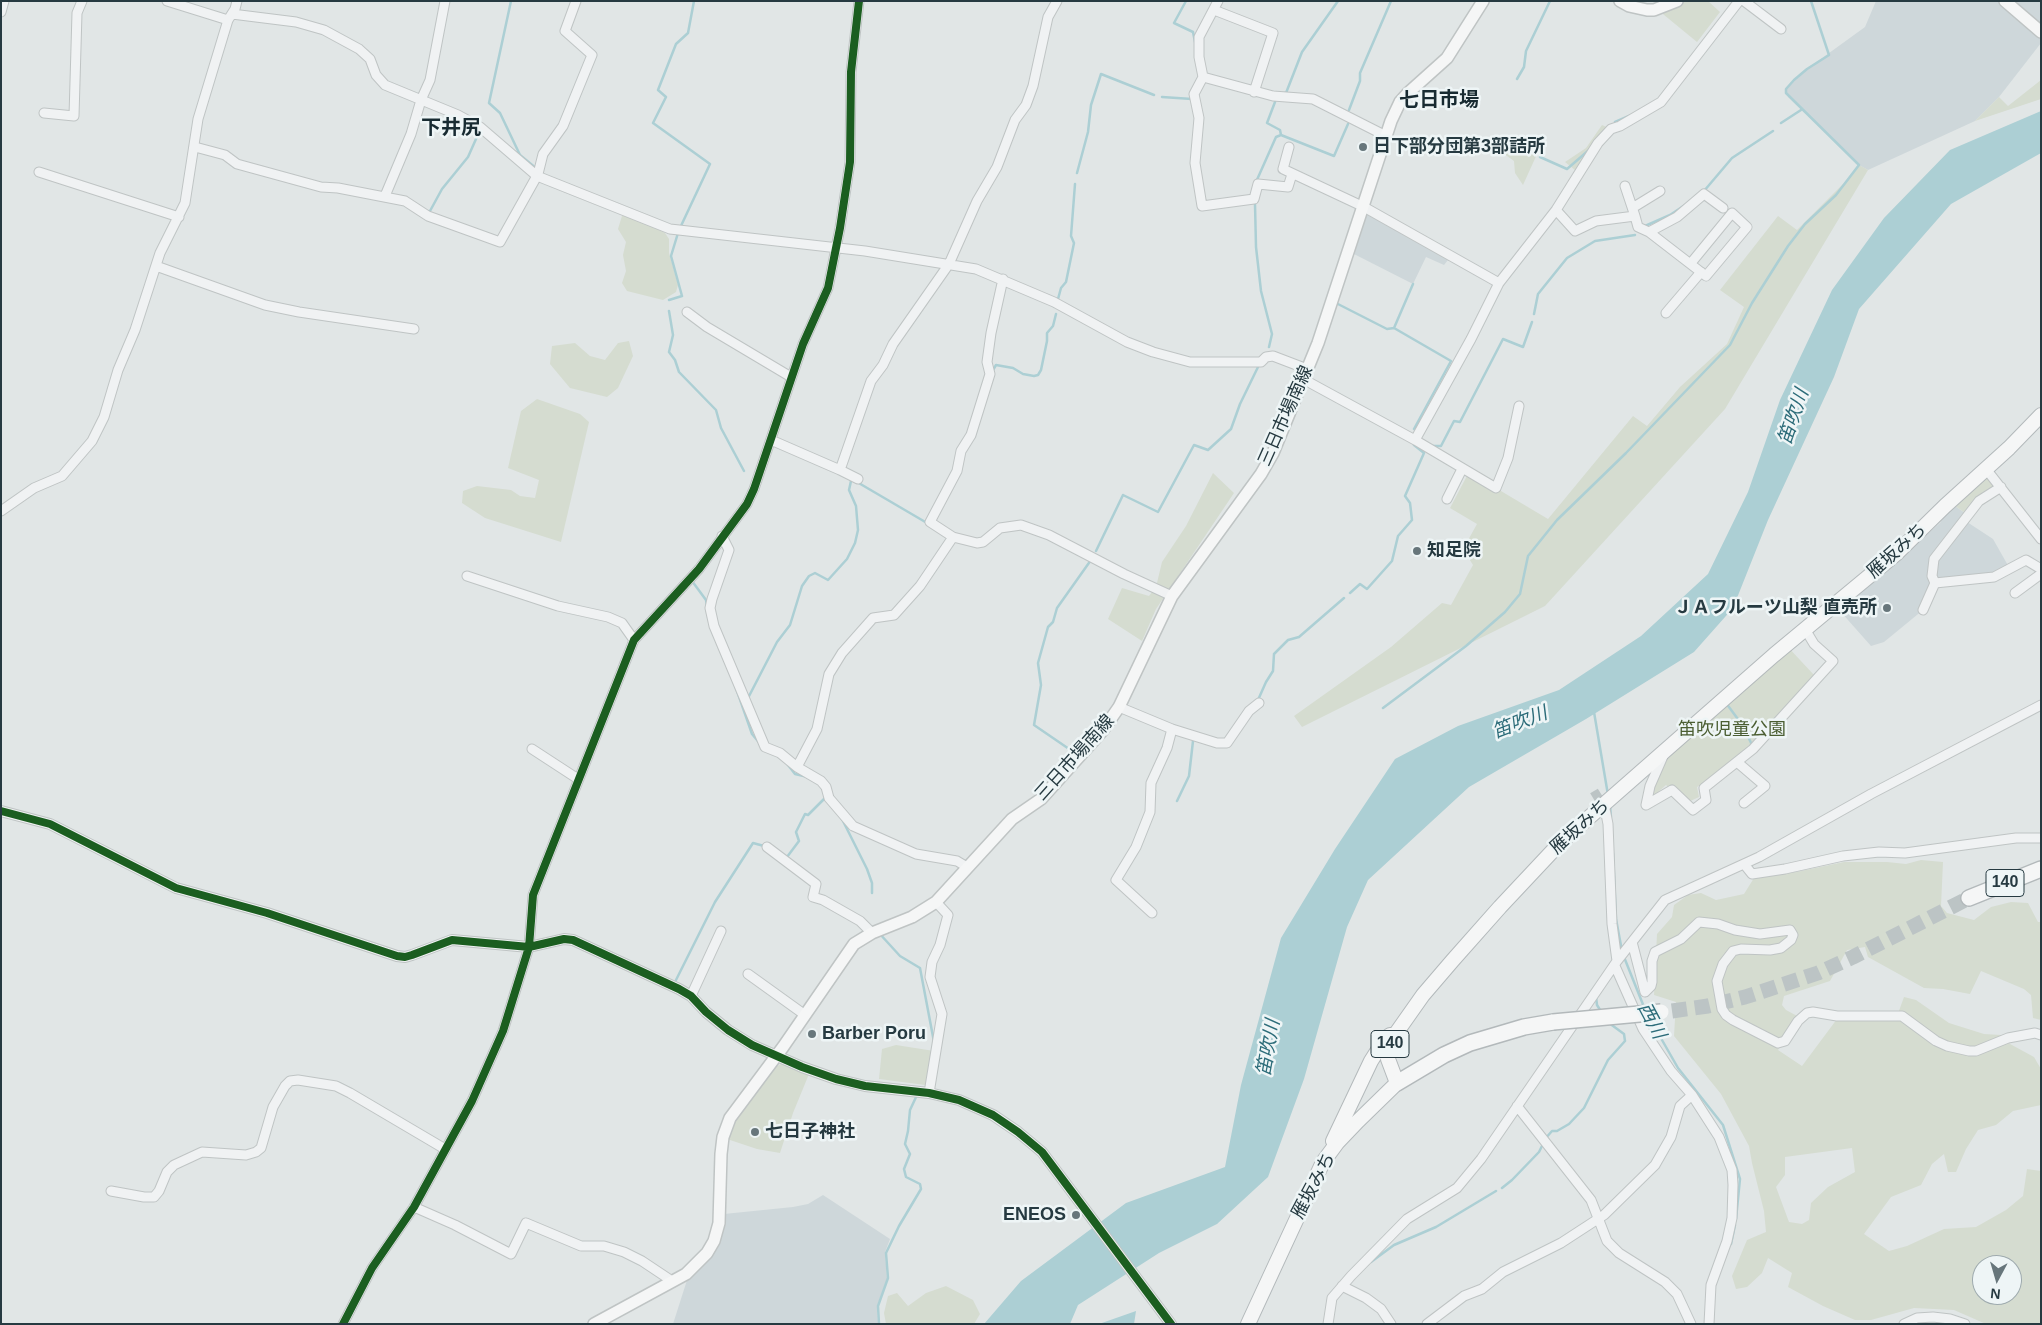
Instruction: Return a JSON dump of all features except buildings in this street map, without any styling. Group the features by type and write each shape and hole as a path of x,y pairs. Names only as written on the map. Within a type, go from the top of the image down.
{"highway":[{"name":"雁坂みち","path":"1248,1324 1323,1162 1337,1143 1398,1083 1391,1068 1389,1053 1392,1039 1399,1027 1453,960 1561,842 1607,805 1659,755 1805,629 1897,553 2040,416"},
{"name":"140","path":"1969,898 2041,869"},
{"name":"140","path":"1398,1083 1444,1055 1470,1043 1524,1026 1672,1011"},
{"path":"1323,1162 1371,1061 1385,1039 1399,1027"}],"main road":[{"name":"三日市場南線","path":"594,1324 672,1282 696,1266 714,1241 719,1223 723,1137 730,1118 777,1055 854,944 912,917 936,902 1012,819 1041,799 1103,730 1119,707 1172,596 1261,474 1273,453 1318,343 1386,136 1400,102 1447,58 1483,1"},
{"path":"1620,1 1629,6 1647,10 1654,10 1677,1"},
{"path":"2005,1 2041,32"}],"street":[{"path":"1,12 4,1"},
{"path":"44,112 74,116 78,13 82,1"},
{"path":"167,1 230,17 296,22 324,30 359,49 370,59 376,74 385,85 458,115 480,127 537,175 670,229 836,248 976,269 1003,279 1083,317 1127,342 1154,352 1190,362 1261,362 1266,357 1273,356 1496,488 1508,458 1519,406"},
{"path":"1,511 34,488 62,476 92,441 104,416 118,370 135,330 160,254 186,204 201,110 230,17 238,1"},
{"path":"385,196 411,134 421,100 430,80 446,1"},
{"path":"194,146 225,155 237,164 321,187 338,188 405,201 428,216 500,242 537,175 543,154 563,126 592,55 565,31 576,1"},
{"path":"342,1324 372,1268 414,1207 472,1101 503,1031 528,947 533,896 634,640 699,568 747,504 771,440 803,344 828,288 850,162 853,48 859,1"},
{"path":"840,470 871,380 883,365 893,344 949,264 977,201 997,167 1015,120 1026,105 1033,86 1048,17 1057,1"},
{"path":"1414,440 1471,339 1499,283 1556,210 1598,143 1611,129 1620,126 1661,102 1738,1"},
{"path":"1744,1 1781,29"},
{"path":"1254,92 1273,33 1216,5 1199,38 1199,57 1203,77 1194,94 1200,118 1195,163 1202,206 1254,199 1258,184 1288,187 1292,174"},
{"path":"1203,77 1273,96 1313,99 1386,136"},
{"path":"1289,147 1283,169 1364,206 1499,283"},
{"path":"39,172 179,217"},
{"path":"1625,186 1638,227 1649,232 1706,276 1747,227 1732,213 1691,264"},
{"path":"1556,210 1575,231 1596,221 1634,212 1660,191"},
{"path":"1649,232 1677,217 1704,194 1723,208"},
{"path":"156,266 265,305 299,312 414,329"},
{"path":"1666,313 1701,272"},
{"path":"1003,279 991,333 988,362 990,374 970,435 961,451 957,471 930,522 953,537 977,543 983,542 1000,528 1021,525 1049,535 1124,574 1172,596"},
{"path":"687,312 707,327 791,376"},
{"path":"771,440 858,479"},
{"path":"1448,499 1462,469"},
{"path":"1986,469 2041,539"},
{"path":"1923,610 1935,583 1932,576 1934,559 1979,501 2001,487"},
{"path":"722,536 729,550 710,608 714,626 765,747 815,776 826,787 829,798 853,826 916,854 957,861 967,867"},
{"path":"798,767 817,729 829,674 842,653 873,618 894,615 920,586 953,537"},
{"path":"1935,583 1994,577 2026,560 2041,569"},
{"path":"2015,594 2041,574"},
{"path":"467,576 558,606 608,617 622,623 634,640"},
{"path":"1659,755 1664,756 1650,786 1646,805 1672,790 1693,810 1706,800 1704,788 1754,749 1833,661 1814,644 1805,629"},
{"path":"1119,707 1172,729 1217,743 1227,743 1249,710 1259,703"},
{"path":"1328,1324 1332,1298 1342,1286 1407,1219 1457,1188 1481,1159 1616,964 1665,900 1744,864 1879,789 2041,705"},
{"path":"1152,913 1116,880 1136,847 1150,812 1151,783 1167,748 1172,729"},
{"path":"532,749 578,779"},
{"path":"1737,762 1764,786 1744,803"},
{"path":"1607,805 1612,924 1616,964 1643,1029 1671,1071 1692,1095 1719,1137 1732,1170 1734,1186 1732,1218 1727,1241 1711,1285 1709,1324"},
{"path":"1,811 50,824 176,888 267,913 397,956 405,957 412,955 452,940 528,947 564,939 573,940 691,996 706,1012 728,1030 752,1045 836,1079 865,1086 929,1093 959,1100 993,1116 1018,1132 1042,1152 1171,1324"},
{"path":"1744,864 1752,874 1786,869 1843,856 1879,852 1905,853 2016,838 2041,838"},
{"path":"767,847 816,884 813,897 823,900 860,921 872,934"},
{"path":"929,1093 942,1014 930,976 932,962 940,944 948,915 936,902"},
{"path":"1632,942 1645,992 1651,986 1652,961 1655,952 1680,939 1699,922 1718,924 1735,930 1760,934 1790,930 1793,935 1791,940 1781,948 1733,951 1723,964 1717,981 1721,1004 1726,1014 1733,1020 1778,1043 1785,1041 1803,1016 1813,1012 1837,1016 1902,1016 1936,1041 1968,1051 1976,1051 2008,1038 2035,1033 2041,1035"},
{"path":"691,996 721,931"},
{"path":"748,974 805,1015"},
{"path":"111,1190 144,1197 154,1197 159,1191 167,1172 174,1165 202,1152 246,1155 256,1152 261,1148 273,1107 284,1086 290,1081 298,1080 336,1086 350,1092 445,1149"},
{"path":"1427,1324 1464,1296 1482,1288 1503,1272 1561,1244 1604,1215 1655,1165 1671,1137 1680,1106 1692,1095"},
{"path":"1518,1106 1591,1200 1607,1241 1619,1254 1665,1282 1677,1294 1691,1324"},
{"path":"414,1207 472,1233 511,1254 526,1223 581,1246 604,1246 624,1252 642,1260 672,1282"},
{"path":"1342,1286 1381,1308 1391,1324"},
{"path":"1904,1324 1917,1318 1933,1317 1950,1319 1965,1324"}],"shaded area":[{"path":"1876,1 2041,1 2041,43 1999,97 1975,121 1868,170 1859,165 1788,97 1786,89 1807,69 1865,27"},
{"path":"1367,209 1452,255 1444,265 1426,257 1413,284 1352,253"},
{"path":"1952,504 1968,515 1964,520 1993,539 2010,569 1994,577 1935,583 1923,610 1884,642 1871,646 1840,611 1940,523"},
{"path":"823,1195 890,1239 885,1252 887,1279 877,1306 878,1324 673,1324 688,1277 705,1263 719,1246 724,1214 793,1207 808,1204"}],"green space":[{"path":"1681,1 1708,1 1720,12 1697,42 1658,10"},
{"path":"2041,80 2041,99 1975,121 1999,97 2008,106"},
{"path":"1602,125 1611,129 1580,174 1565,162 1586,148"},
{"path":"1492,135 1515,145 1517,141 1546,155 1538,152 1523,185 1515,173 1514,161 1486,141"},
{"path":"1859,165 1868,170 1725,409 1545,606 1302,727 1294,716 1391,647 1442,603 1451,605 1473,565 1462,551 1477,524 1450,508 1469,472 1548,519 1633,416 1647,426 1680,387 1727,344 1744,307 1720,290 1778,216 1797,230 1852,175"},
{"path":"622,216 632,216 665,233 669,239 669,253 678,285 676,292 663,300 627,291 622,283 626,271 623,255 626,242 618,229"},
{"path":"629,341 633,356 618,388 607,397 570,388 550,364 552,346 575,343 590,356 605,360 618,343"},
{"path":"537,399 580,414 589,422 561,542 485,518 462,503 463,491 477,486 511,490 520,496 535,498 539,480 508,468 521,411"},
{"path":"1213,473 1234,493 1156,609 1142,641 1108,619 1122,588 1149,596 1156,587 1162,562 1186,526"},
{"path":"1988,475 1999,488 1968,515 1952,504"},
{"name":"笛吹児童公園","path":"1787,646 1814,675 1753,749 1697,787 1699,797 1686,803 1666,785 1649,800 1668,755"},
{"path":"1921,860 1943,862 1941,906 1947,913 1974,920 1991,907 2011,902 2028,903 2038,922 2041,922 2041,1020 2033,1018 2031,995 2024,989 1981,971 1970,994 1924,988 1868,957 1865,947 1847,950 1830,981 1784,996 1782,1005 1786,1010 1799,1017 1778,1050 1802,1066 1837,1019 1896,1019 1904,997 1916,1000 1949,1023 1984,1034 2001,1035 2010,1044 2034,1057 2041,1069 2041,1105 2013,1111 1996,1125 1978,1130 1966,1149 1956,1172 1948,1172 1944,1154 1932,1164 1921,1185 1891,1197 1864,1234 1889,1251 1907,1246 1944,1229 1976,1227 2006,1210 2023,1196 2027,1169 2041,1171 2041,1324 1986,1324 1954,1310 1914,1308 1871,1320 1855,1320 1823,1306 1788,1287 1792,1273 1768,1258 1762,1273 1747,1287 1736,1289 1732,1276 1747,1240 1766,1232 1764,1211 1749,1146 1721,1094 1674,1036 1676,1002 1654,995 1657,934 1672,917 1674,905 1688,895 1701,893 1716,900 1744,894 1754,878 1770,874 1796,872 1844,862 1906,864","holes":["1852,1148 1855,1172 1828,1187 1811,1203 1809,1220 1802,1224 1789,1222 1776,1187 1785,1175 1785,1157"]},
{"path":"896,1045 934,1051 929,1080 925,1085 879,1079 882,1049"},
{"path":"783,1063 809,1074 793,1113 780,1153 757,1149 724,1138 730,1121 771,1069"},
{"path":"946,1286 973,1300 980,1314 974,1324 886,1324 884,1313 888,1296 897,1293 908,1306 926,1293"}],"water":[{"name":"笛吹川","path":"2041,111 2041,153 1951,204 1859,309 1834,377 1768,520 1733,608 1694,652 1586,719 1469,787 1368,880 1347,927 1304,1079 1268,1177 1217,1224 1159,1253 1078,1305 1070,1324 984,1324 1021,1281 1126,1203 1225,1167 1241,1085 1281,938 1335,849 1395,759 1458,726 1559,690 1641,636 1708,574 1748,492 1780,400 1832,290 1884,218 1950,150"},
{"path":"1136,1311 1134,1324 1099,1324"}],"waterway":[{"path":"511,1 489,103 500,113 520,155 537,169"},
{"path":"680,228 710,164 653,123 666,97 658,90 676,44 688,33 694,1"},
{"path":"1186,1 1174,23 1193,32 1195,42"},
{"path":"1284,93 1286,93 1302,52 1338,1"},
{"path":"1349,110 1360,81 1360,73 1391,1"},
{"path":"1517,79 1524,67 1526,51 1550,1"},
{"path":"1383,708 1466,646 1505,612 1520,594 1528,556 1557,520 1626,453 1730,345 1752,303 1788,246 1805,224 1836,195 1859,165 1786,93 1786,89 1794,80 1829,55 1811,1"},
{"path":"1077,173 1088,132 1091,105 1101,74 1154,95"},
{"path":"1162,97 1192,99"},
{"path":"1256,182 1276,137 1281,135 1280,130 1267,123 1275,102"},
{"path":"1781,123 1801,110"},
{"path":"1615,122 1629,116"},
{"path":"1281,135 1334,156 1348,124"},
{"path":"430,211 442,189 468,157 480,130"},
{"path":"1704,191 1732,158 1773,131"},
{"path":"1540,157 1567,169 1589,150"},
{"path":"1058,299 1061,288 1066,282 1074,243 1071,236 1075,184"},
{"path":"1255,204 1256,247 1261,291 1272,334 1269,347"},
{"path":"1645,226 1670,215 1685,205"},
{"path":"669,300 682,296 671,256 678,233"},
{"path":"1534,314 1538,294 1567,258 1595,241 1635,235"},
{"path":"1413,284 1394,328 1451,361 1414,429"},
{"path":"1334,302 1387,329 1394,328"},
{"path":"669,311 673,335 669,352 675,360 679,372 716,410 721,428 744,471"},
{"path":"993,370 996,365 1013,368 1023,374 1038,375 1041,370 1047,333 1053,326 1056,314"},
{"path":"1432,446 1441,446 1454,421 1460,422 1503,339 1523,347 1532,322"},
{"path":"1096,551 1123,495 1158,512 1194,445 1208,450 1231,429 1240,404 1258,367"},
{"path":"1350,593 1360,584 1367,589 1392,561 1398,536 1412,520 1410,503 1405,496 1424,453 1414,445"},
{"path":"747,700 777,642 790,625 802,586 809,576 815,573 828,580 847,559 855,543 858,530 856,506 849,490 851,481"},
{"path":"857,482 927,523"},
{"path":"1072,751 1034,725 1041,685 1038,663 1048,627 1053,622 1057,608 1091,560"},
{"path":"692,581 706,600 707,606"},
{"path":"1258,700 1273,671 1274,654 1288,640 1299,637 1344,598"},
{"path":"736,688 752,734 762,746"},
{"path":"1726,703 1743,726 1753,747"},
{"name":"西川","path":"1594,712 1608,795"},
{"path":"1177,801 1189,776 1193,741"},
{"path":"788,765 795,774 808,777"},
{"path":"787,857 799,841 796,832 805,814 808,815 825,798"},
{"name":"西川","path":"1610,805 1611,817"},
{"path":"842,819 867,869 872,883 872,893"},
{"path":"675,982 715,902 753,843 764,846"},
{"name":"西川","path":"1613,853 1616,919 1622,951"},
{"path":"879,933 900,956 920,968 934,1042"},
{"name":"西川","path":"1624,957 1644,1007"},
{"path":"1596,997 1597,1005 1602,1013"},
{"name":"西川","path":"1650,1019 1678,1068 1723,1125 1740,1179 1736,1219"},
{"path":"1545,1139 1552,1131 1557,1131 1569,1124 1584,1108 1608,1060 1625,1041 1624,1034 1609,1023"},
{"path":"879,1324 878,1306 888,1278 886,1253 899,1226 921,1189 920,1184 906,1177 904,1169 910,1154 905,1144 910,1110 917,1095"},
{"path":"1502,1188 1539,1152 1543,1144"},
{"path":"1371,1262 1394,1245 1436,1227 1496,1191"},
{"name":"西川","path":"1731,1244 1735,1225"}],"tunnel":[{"path":"1594,791 1605,809"},
{"path":"1672,1011 1708,1006 1745,997 1818,973 1969,898"}],"cycle path":[{"path":"343,1324 372,1268 414,1207 472,1101 503,1031 529,947 533,895 634,640 699,569 747,504 754,489 803,344 828,288 840,228 850,162 851,72 859,1"},
{"path":"1,811 50,824 176,888 267,913 397,956 405,957 412,955 452,940 529,947 564,939 573,940 679,989 691,996 706,1012 728,1030 752,1045 802,1067 836,1079 865,1086 929,1093 959,1100 993,1115 1042,1152 1171,1324"}],"place":[{"name":"日下部分団第3部詰所","path":"1363,147"},
{"name":"知足院","path":"1417,551"},
{"name":"ＪＡフルーツ山梨 直売所","path":"1887,608"},
{"name":"Barber Poru","path":"812,1034"},
{"name":"七日子神社","path":"755,1132"},
{"name":"ENEOS","path":"1076,1215"}],"district":[{"name":"七日市場","path":"1439,100"},
{"name":"下井尻","path":"451,128"}]}
